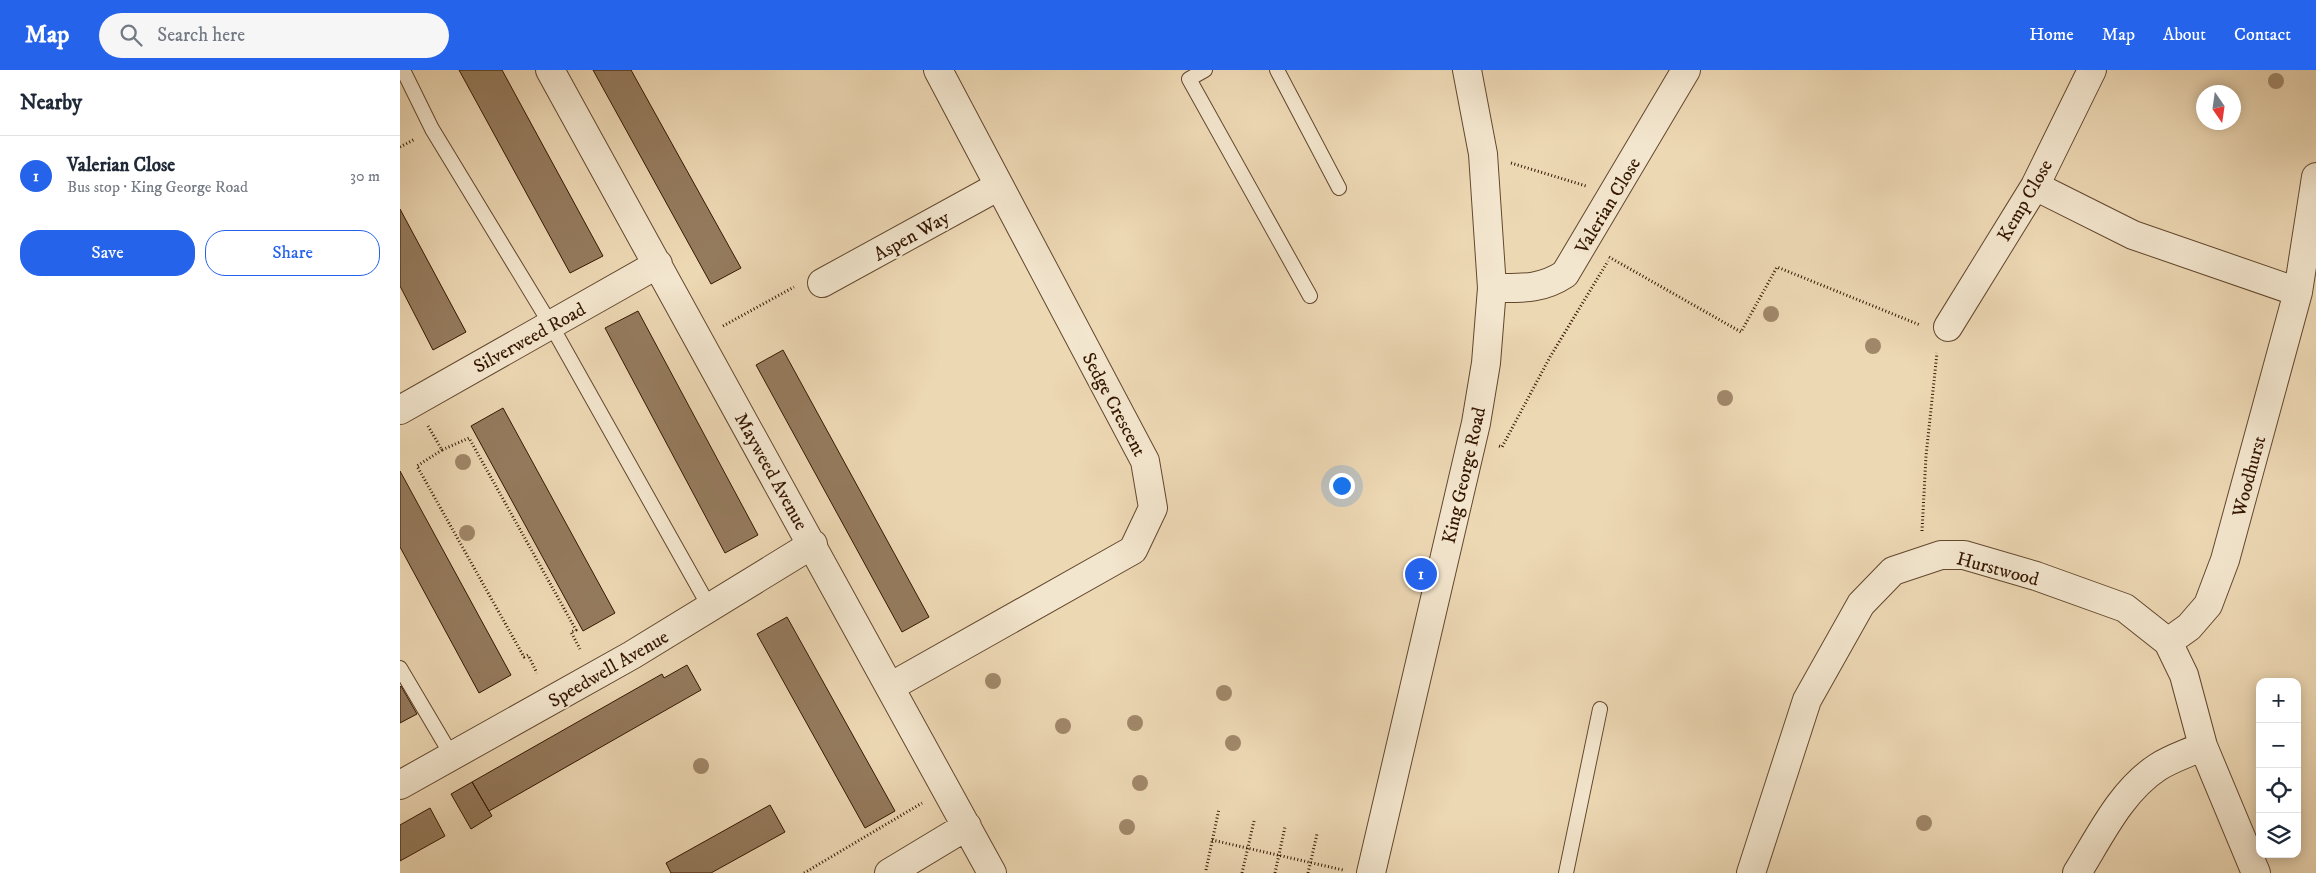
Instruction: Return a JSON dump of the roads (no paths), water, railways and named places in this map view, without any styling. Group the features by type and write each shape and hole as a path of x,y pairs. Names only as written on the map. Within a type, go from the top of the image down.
{"street":[{"name":"Mayweed Avenue","path":"550,70 813,544 992,873"},
{"name":"Sedge Crescent","path":"890,687 1133,550 1153,508 1145,461 938,70"},
{"name":"King George Road","path":"1358,872 1476,423 1486,363 1492,288 1483,154 1467,70"},
{"name":"Valerian Close","path":"1492,288 1529,288 1551,284 1565,274 1586,243 1686,70"},
{"name":"Kemp Close","path":"1944,330 2035,186 2092,70"},
{"name":"Woodhurst","path":"2168,642 2190,627 2208,604 2226,560 2298,292 2316,177"},
{"name":"Aspen Way","path":"822,283 999,186"},
{"path":"2035,186 2133,235 2298,292"},
{"name":"Silverweed Road","path":"407,406 658,264"},
{"name":"Speedwell Avenue","path":"400,785 632,655 813,544"},
{"name":"Hurstwood","path":"1751,873 1807,700 1861,604 1893,571 1941,555 1964,555 2036,576 2125,608 2168,642 2184,675 2203,746 2256,873"},
{"path":"2077,873 2126,796 2159,767 2203,746"},
{"path":"889,873 967,826"}],"lane":[{"path":"403,70 432,129 551,325 710,608"},
{"path":"1205,70 1188,79 1310,296"},
{"path":"1277,70 1339,188"},
{"path":"400,668 452,756"},
{"path":"1566,873 1600,709"}],"place":[{"name":"Valerian Close","path":"1421,574"}]}
